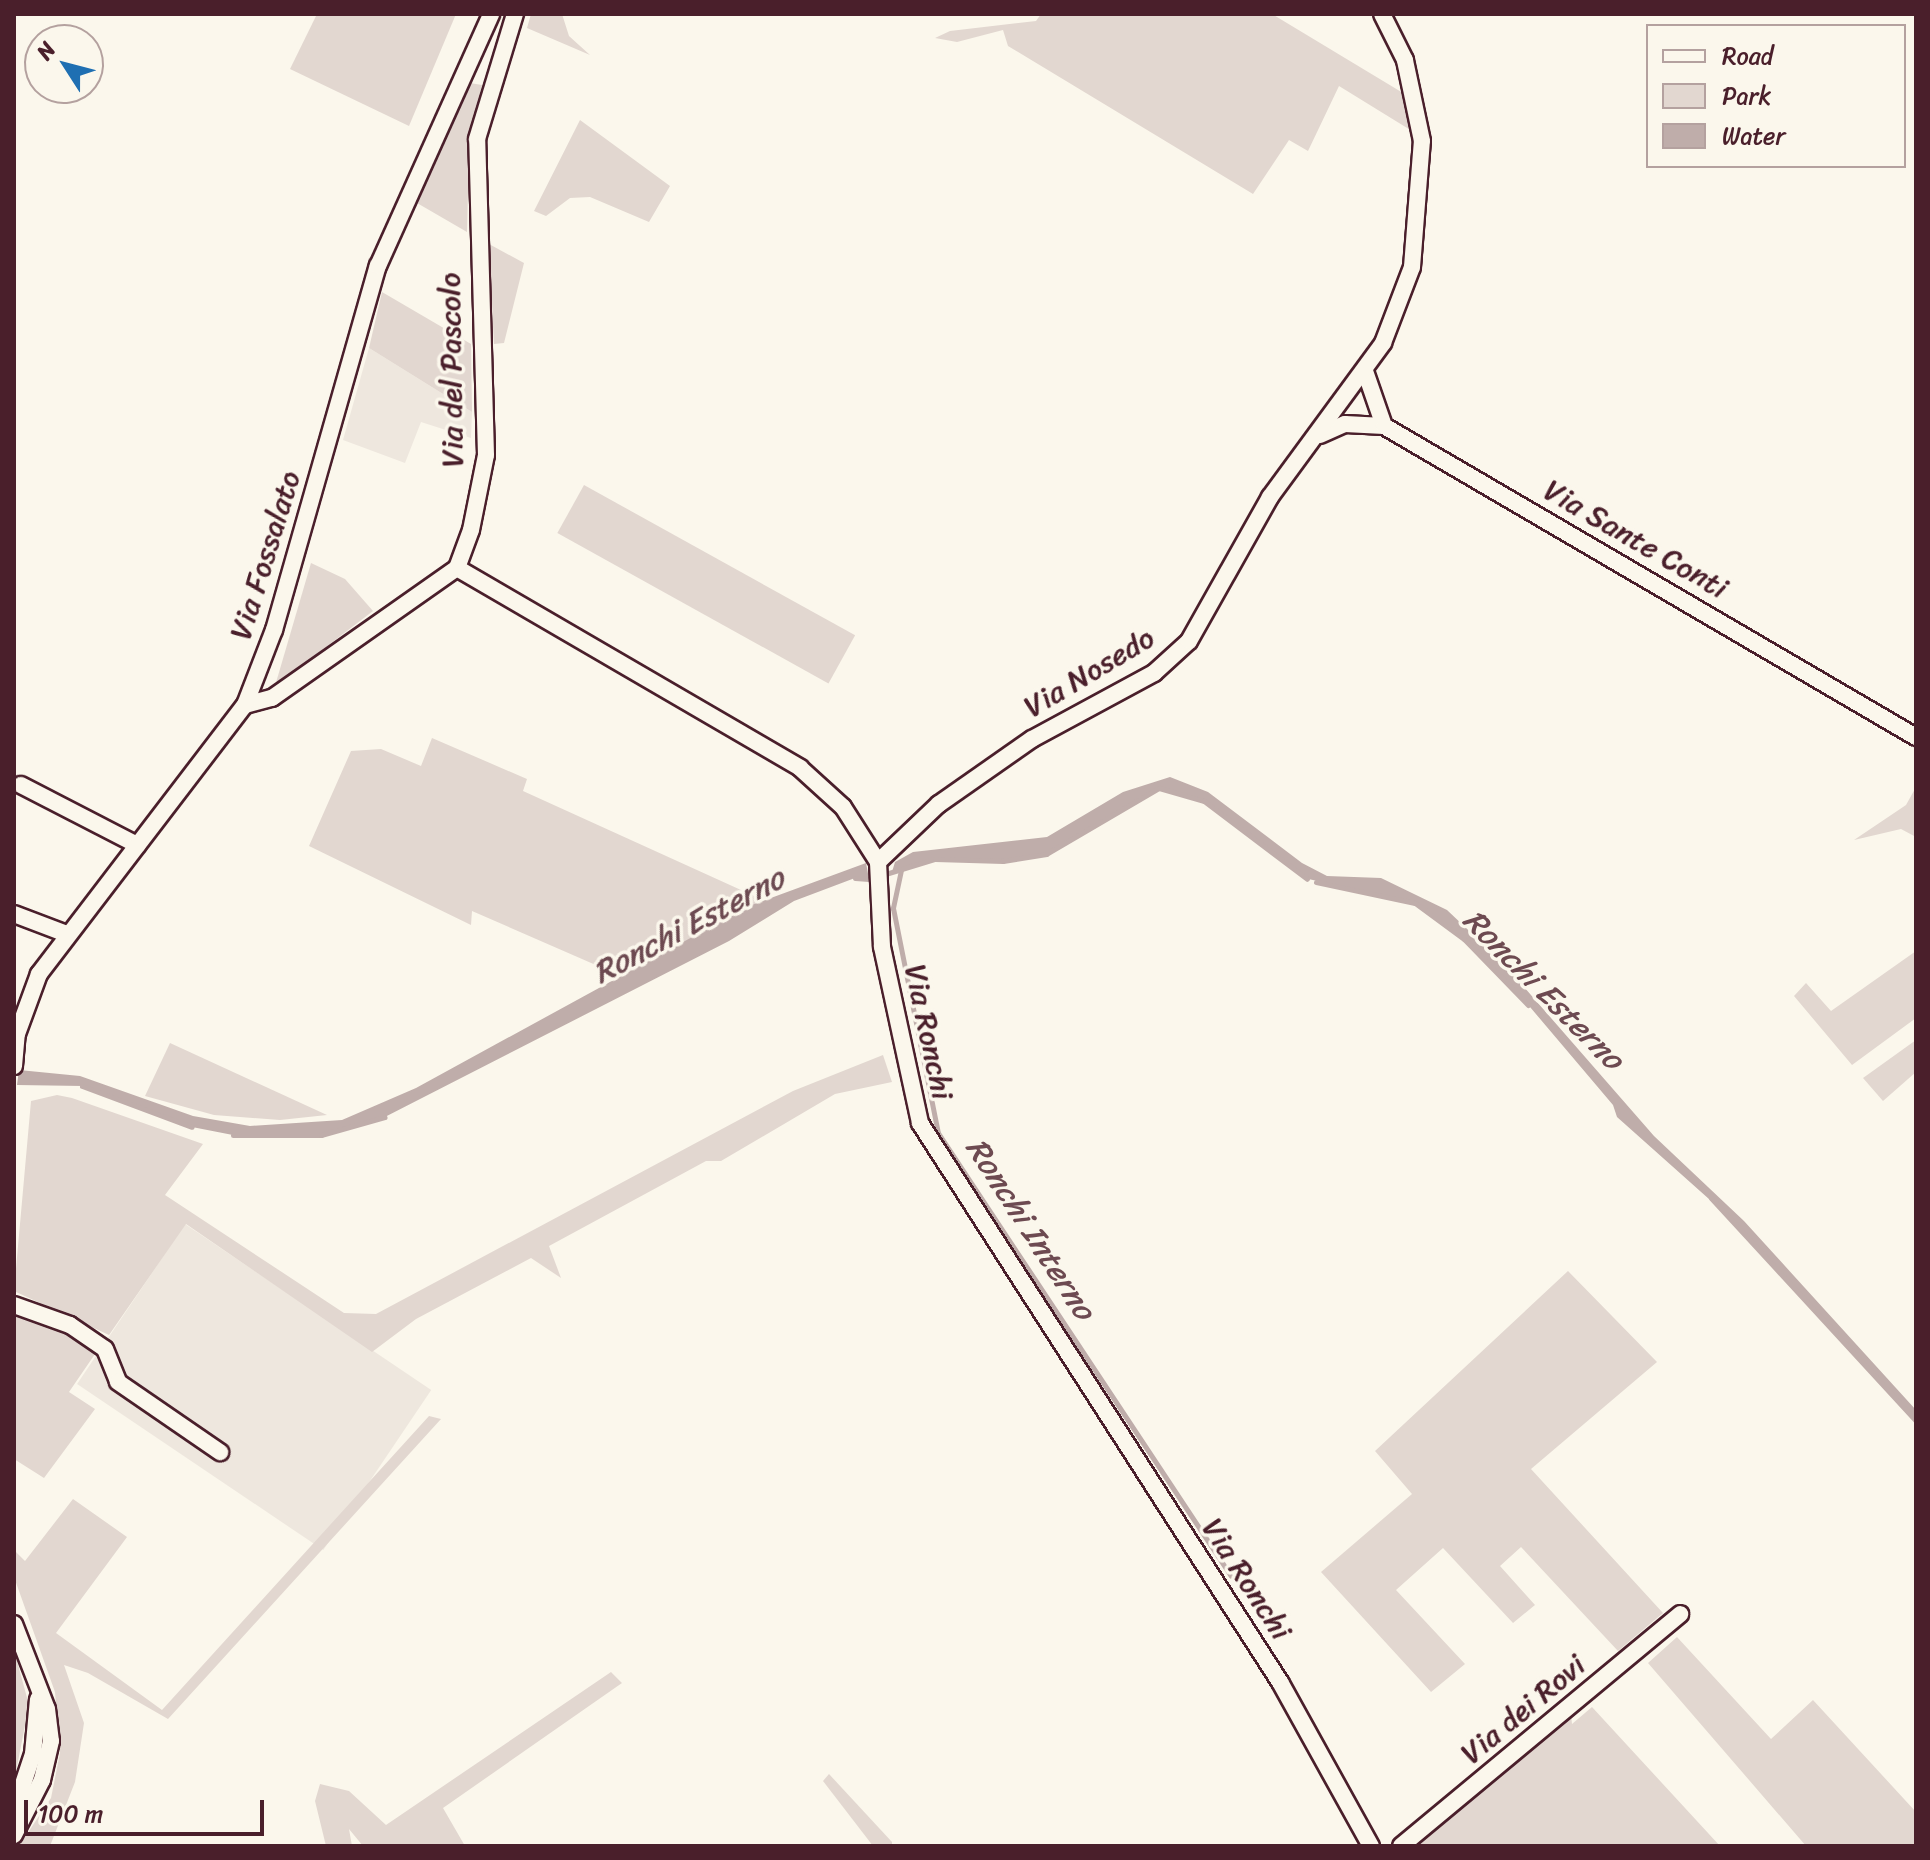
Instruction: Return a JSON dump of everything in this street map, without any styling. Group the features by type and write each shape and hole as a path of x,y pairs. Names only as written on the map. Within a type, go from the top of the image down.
{"street":[{"name":"Via Fossalato","path":"14,1066 27,999 67,934 245,705 274,630 378,266 491,14"},
{"name":"Via del Pascolo","path":"457,568 471,530 486,455 477,139 515,14"},
{"name":"Via Nosedo","path":"878,862 939,804 1032,739 1154,673 1189,641 1270,497 1320,435 1365,371 1405,294 1418,225 1422,141 1417,97 1382,14"},
{"path":"1365,371 1384,426"},
{"name":"Via Sante Conti","path":"1320,435 1345,424 1384,426 1916,737"},
{"path":"245,705 272,698 457,568"},
{"name":"Via Ronchi","path":"457,568 800,768 843,807 878,862 880,884 877,912 885,963 920,1123 1280,1682 1371,1846"},
{"path":"21,785 137,845"},
{"path":"14,914 67,934"},
{"path":"14,1305 70,1325 105,1349 118,1382 220,1452"},
{"name":"Via dei Rovi","path":"1401,1846 1680,1614"},
{"path":"14,1624 38,1682 51,1741 42,1780 14,1835"},
{"path":"14,1811 33,1754 38,1682"}],"shaded area":[{"path":"369,348 472,412 471,438 421,422 405,463 343,440"},
{"path":"185,1224 431,1390 323,1550 77,1384"}],"green space":[{"path":"317,14 456,14 409,126 290,69"},
{"path":"531,14 562,14 569,36 590,55 527,28"},
{"path":"1041,14 1272,14 1403,93 1412,131 1339,86 1308,151 1289,140 1253,194 1008,46 1003,30 957,42 935,38 950,31 1036,21"},
{"path":"470,83 482,85 469,151 467,232 417,203"},
{"path":"580,120 670,186 649,222 590,197 570,198 546,216 534,211"},
{"path":"489,244 524,263 504,343 494,344"},
{"path":"382,292 471,344 472,412 369,348"},
{"path":"584,485 855,635 828,683 557,533"},
{"path":"311,563 345,579 373,611 275,686"},
{"path":"432,738 527,779 523,791 763,900 621,976 472,911 471,925 309,846 351,751 381,749 421,766"},
{"path":"1916,787 1916,837 1901,829 1854,840 1906,805"},
{"path":"1916,951 1916,1018 1852,1065 1794,996 1806,983 1831,1011"},
{"path":"1916,1040 1916,1072 1883,1101 1863,1078"},
{"path":"170,1043 327,1115 280,1120 214,1115 145,1096"},
{"path":"883,1055 892,1082 835,1094 721,1161 706,1161 549,1246 561,1278 531,1258 416,1319 372,1352 186,1224 109,1335 14,1291 31,1101 57,1095 72,1098 203,1144 165,1195 344,1313 376,1314 793,1091"},
{"path":"1568,1271 1657,1362 1531,1469 1663,1613 1618,1651 1521,1547 1500,1566 1535,1605 1513,1623 1443,1548 1396,1590 1465,1664 1431,1692 1321,1572 1412,1494 1375,1451"},
{"path":"14,1315 52,1324 95,1354 69,1392 95,1409 44,1478 14,1459"},
{"path":"429,1416 441,1419 168,1719 88,1673 64,1665 84,1723 75,1782 50,1846 19,1846 51,1798 60,1753 55,1692 14,1577 16,1552 25,1561 73,1499 127,1537 56,1633 162,1710"},
{"path":"1677,1637 1771,1739 1813,1700 1916,1812 1916,1846 1806,1846 1648,1663"},
{"path":"14,1650 29,1705 14,1782"},
{"path":"611,1672 622,1683 443,1808 465,1846 363,1846 349,1829 352,1846 326,1846 315,1801 320,1784 349,1791 386,1825"},
{"path":"1592,1707 1720,1846 1417,1846 1571,1714 1572,1724"},
{"path":"829,1774 892,1842 892,1846 873,1846 823,1781"}],"water":[{"path":"1170,777 1208,792 1302,863 1327,876 1381,878 1447,910 1503,963 1654,1136 1744,1221 1916,1410 1916,1421 1737,1224 1617,1117 1613,1105 1530,1007 1464,939 1415,903 1304,878 1204,801 1159,788 1046,854 1003,861 935,859 892,872 895,862 913,852 1047,837 1123,792"},
{"path":"866,863 869,879 855,878 794,901 729,941 379,1120 321,1135 238,1136 192,1127 83,1086 17,1085 19,1070 80,1076 193,1116 250,1126 342,1120 416,1088 749,906"}],"waterway":[{"name":"Ronchi Esterno","path":"855,878 869,879 935,859 1003,861 1046,854 1159,788 1204,801 1307,879"},
{"name":"Ronchi Interno","path":"901,870 893,908 938,1133 1231,1576"},
{"name":"Ronchi Esterno","path":"1316,882 1415,903 1464,939 1528,1005"},
{"name":"Ronchi Esterno","path":"82,1086 192,1127"},
{"name":"Ronchi Esterno","path":"233,1135 321,1135 385,1117"},
{"name":"Ronchi Esterno","path":"1711,1198 1916,1421"}]}
